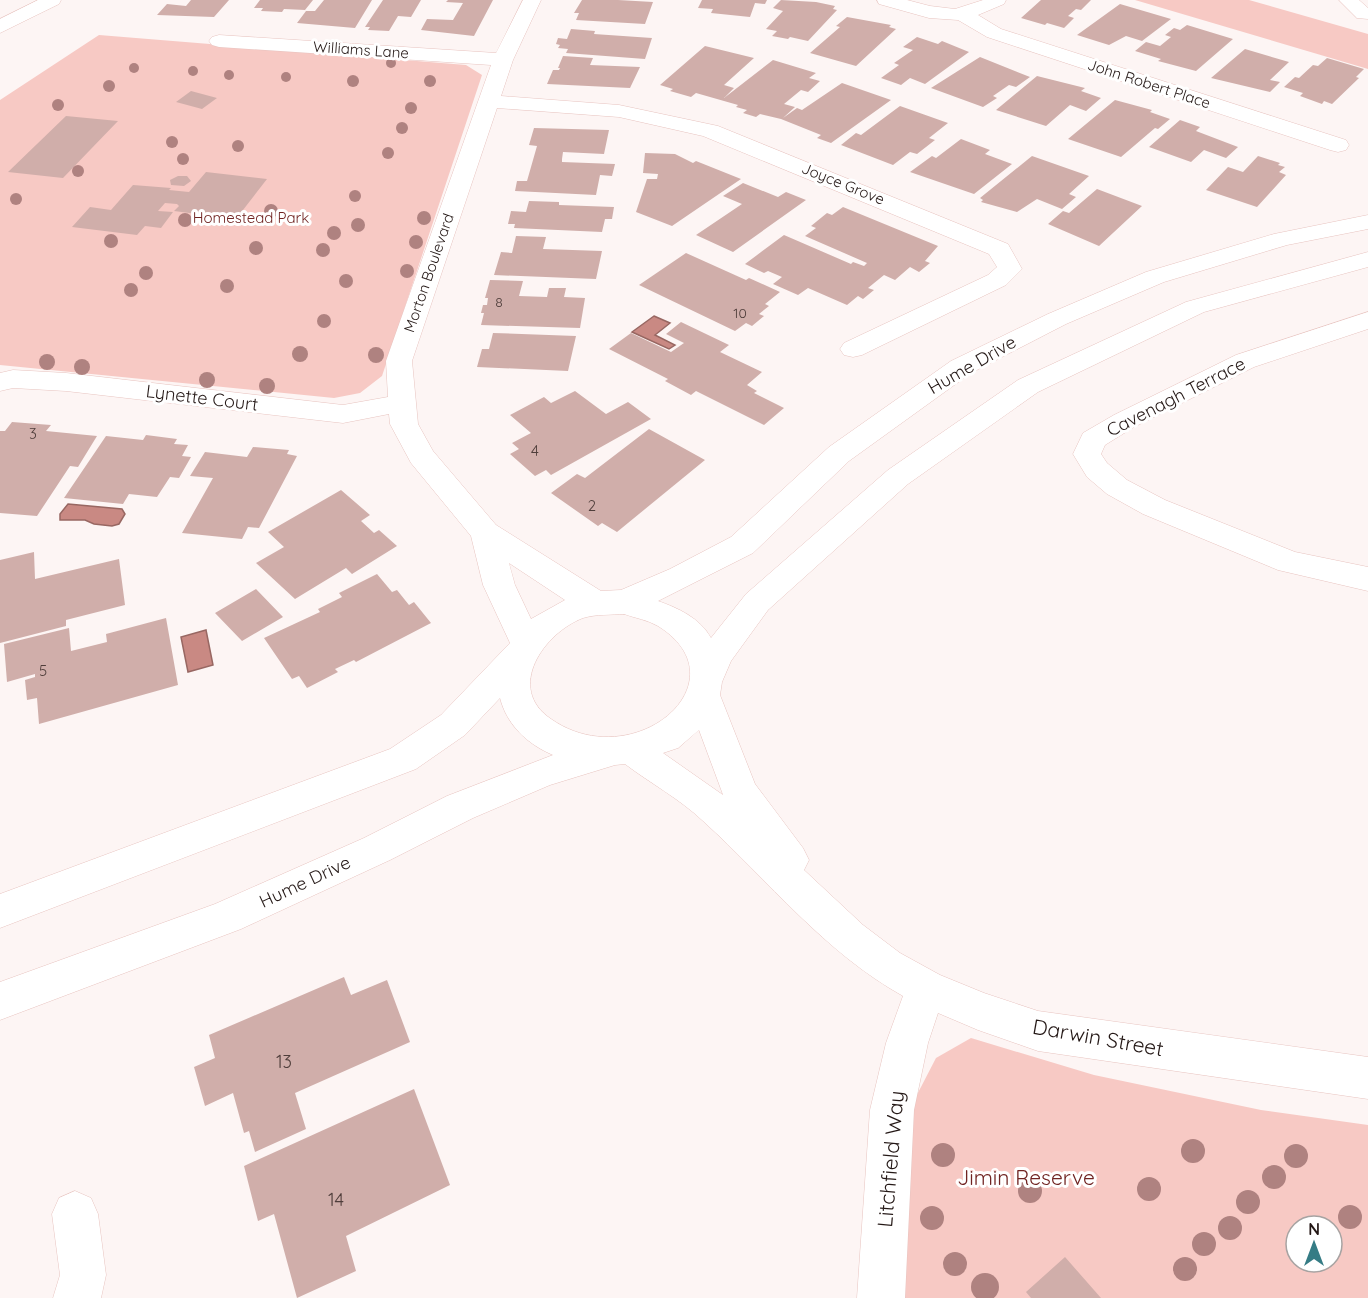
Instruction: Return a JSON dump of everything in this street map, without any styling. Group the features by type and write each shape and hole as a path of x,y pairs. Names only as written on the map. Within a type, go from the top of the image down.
{"street":[{"path":"0,27 52,0"},
{"name":"Morton Boulevard","path":"532,0 503,60 399,361 404,424 421,456 485,533 610,603"},
{"path":"886,0 940,15 964,15 981,10 997,0"},
{"path":"1348,0 1364,14"},
{"name":"John Robert Place","path":"964,15 994,33 1338,145"},
{"name":"Williams Lane","path":"219,41 503,60"},
{"name":"Joyce Grove","path":"488,101 619,111 710,131 999,249 1010,269 997,280 853,349"},
{"name":"Hume Drive","path":"610,603 681,577 742,545 839,454 961,367 1057,319 1155,277 1283,239 1368,222"},
{"path":"522,649 513,679 517,702 530,722 551,738 577,749 619,751 663,739 689,720 706,685 716,656 757,602 898,477 1028,386 1195,307 1368,259"},
{"name":"Cavenagh Terrace","path":"1368,320 1245,361 1124,421 1093,440 1087,454 1097,470 1117,487 1154,507 1289,562 1368,579"},
{"name":"Lynette Court","path":"0,382 13,379 66,382 343,414 403,403"},
{"name":"Morton Boulevard","path":"485,533 499,585 522,649"},
{"path":"0,911 403,759 453,725 545,624 568,610 610,603 650,608 674,618 692,634 704,654 706,685"},
{"name":"Darwin Street","path":"706,685 740,792 849,938"},
{"name":"Hume Drive","path":"0,1001 227,918 377,849 460,807 541,773 619,751"},
{"name":"Darwin Street","path":"619,751 714,808 849,938 886,966 926,988 978,1011 1038,1031 1368,1078"},
{"name":"Litchfield Way","path":"881,1298 892,1110 907,1043 926,988"},
{"path":"75,1214 83,1275 77,1298"}],"green space":[{"path":"1135,0 1249,0 1368,34 1368,69"},
{"name":"Homestead Park","path":"99,35 466,65 482,75 382,376 360,393 334,398 0,365 0,100"},
{"name":"Jimin Reserve","path":"971,1038 1094,1075 1261,1110 1368,1125 1368,1298 903,1298 907,1114 936,1058"}],"shaded area":[{"path":"654,316 670,323 655,335 675,345 669,349 632,332"},
{"path":"68,504 122,509 125,514 119,524 112,526 94,524 85,520 60,520 60,514"},
{"path":"206,630 213,665 188,672 181,637"}],"building":[{"path":"191,0 229,0 214,17 157,15 167,4 186,6"},
{"path":"260,0 313,0 305,10 284,9 282,12 261,11 263,8 254,8"},
{"path":"324,0 372,0 355,28 297,23 306,11 315,11"},
{"path":"383,0 421,0 411,17 398,16 389,31 368,30 370,27 365,27"},
{"path":"448,0 493,0 474,36 421,30 427,19 453,20 463,3 446,2"},
{"path":"582,0 653,2 645,24 576,20 579,13 574,13"},
{"path":"702,0 767,0 765,4 755,3 750,17 711,13 713,9 698,8"},
{"path":"781,0 816,2 835,6 833,9 837,10 808,41 790,37 788,39 772,36 777,31 766,29 783,11 773,8"},
{"path":"1041,0 1091,0 1081,10 1076,9 1068,16 1074,18 1064,28 1021,18"},
{"path":"1120,4 1171,19 1142,41 1126,36 1109,45 1077,35"},
{"path":"847,17 891,25 889,27 896,29 856,66 810,53 840,27 836,26"},
{"path":"1187,25 1233,39 1196,71 1158,61 1161,59 1135,51 1146,42 1160,46 1171,37 1165,35 1174,28 1180,30"},
{"path":"571,29 595,31 594,34 652,38 645,59 566,53 568,49 558,48 560,45 556,44 558,38 567,39"},
{"path":"917,37 938,44 942,41 969,52 925,84 910,78 901,85 881,78 899,65 894,63 913,50 903,47"},
{"path":"705,46 754,58 724,85 734,88 724,98 773,60 816,73 809,78 820,81 808,92 801,90 784,104 795,107 783,118 797,108 802,110 842,83 891,100 831,143 817,138 821,135 781,119 760,114 756,117 743,113 747,110 736,107 738,105 696,93 691,97 670,91 673,89 660,85"},
{"path":"1245,49 1289,62 1270,80 1280,82 1270,92 1211,78"},
{"path":"563,56 593,58 590,65 640,67 630,88 547,84 553,70 559,70"},
{"path":"980,57 1030,77 1016,87 1009,85 993,96 997,98 983,107 931,88"},
{"path":"1327,58 1364,69 1356,77 1359,78 1332,104 1324,101 1322,104 1300,96 1303,93 1284,87 1295,77 1299,78 1313,65 1318,66"},
{"path":"1037,76 1085,88 1081,91 1101,98 1086,111 1070,105 1046,126 996,110"},
{"path":"191,91 217,98 202,109 176,102"},
{"path":"1115,100 1152,110 1150,112 1170,119 1158,129 1155,128 1121,157 1068,139"},
{"path":"900,106 948,123 929,138 935,140 917,154 910,152 893,165 841,145 856,133 861,135"},
{"path":"66,116 118,121 63,178 8,172"},
{"path":"1180,120 1200,127 1196,131 1238,147 1226,158 1204,150 1191,162 1149,147"},
{"path":"534,128 609,130 604,154 563,152 562,162 615,164 612,176 600,175 596,195 515,191 517,181 527,181 537,146 529,145"},
{"path":"961,139 990,150 985,154 1012,164 974,194 910,172 932,156 936,158"},
{"path":"645,153 675,154 693,163 696,161 741,179 672,226 636,212 647,179 657,179 658,174 643,173"},
{"path":"1032,156 1089,176 1069,194 1076,197 1062,209 1037,199 1017,212 981,202 983,200 980,198"},
{"path":"1258,156 1280,163 1278,165 1285,167 1279,172 1286,175 1257,207 1206,190 1228,167 1243,172"},
{"path":"206,172 267,179 236,219 174,211 179,206 177,204 165,203 158,211 173,212 161,228 145,226 137,235 72,227 90,207 111,210 133,185 189,192"},
{"path":"178,176 187,176 191,181 184,186 171,185 170,180"},
{"path":"743,183 778,197 786,192 806,200 733,252 696,235 742,204 723,196"},
{"path":"1097,189 1142,206 1099,246 1048,224 1063,211 1069,213"},
{"path":"529,201 559,202 559,205 614,207 612,219 605,219 602,232 514,228 515,224 508,224 511,211 526,212"},
{"path":"843,207 938,246 925,261 930,263 919,272 910,267 895,280 884,275 868,288 874,290 863,299 858,296 847,305 808,288 798,295 773,284 782,277 768,271 764,273 745,264 784,235 851,264 853,262 864,266 867,263 805,236 816,228 811,226 827,213 832,215"},
{"path":"516,236 546,237 543,249 602,251 596,279 494,275 501,252 512,253"},
{"path":"686,253 746,280 749,278 780,292 765,304 769,306 759,314 764,316 752,326 746,323 735,331 639,285"},
{"path":"490,280 523,281 519,296 547,297 549,288 566,288 564,297 585,298 580,328 481,325 484,313 481,313 483,305 487,305 488,298 485,298"},
{"path":"681,322 729,345 720,352 762,372 747,385 757,391 754,393 784,408 764,425 696,391 691,395 665,381 668,379 609,349 631,333 671,352 684,343 666,334"},
{"path":"493,333 576,336 568,371 477,367 482,349 489,349"},
{"path":"575,391 606,414 628,402 651,419 551,475 546,470 535,476 510,454 519,449 512,443 531,433 510,415 544,397 551,403"},
{"path":"12,422 51,425 46,431 97,436 78,467 70,466 37,516 0,513 0,431 5,431"},
{"path":"649,429 705,460 617,532 602,523 598,526 551,493 577,474 585,478"},
{"path":"146,435 177,439 174,444 188,445 182,456 191,457 179,478 170,477 157,497 129,494 123,504 64,498 106,436 143,440"},
{"path":"253,447 289,450 287,454 297,456 259,528 248,527 242,539 182,533 213,478 190,476 205,452 247,457"},
{"path":"341,490 370,515 361,521 374,533 379,530 397,546 352,574 346,568 295,599 256,563 284,547 268,532"},
{"path":"34,552 35,579 119,559 125,605 66,620 66,626 0,643 0,560"},
{"path":"377,574 392,592 397,590 409,605 414,602 431,623 356,662 354,660 335,669 338,672 307,688 299,676 292,679 264,638 320,612 318,609 342,597 339,593"},
{"path":"256,589 283,617 242,641 215,613"},
{"path":"166,618 178,685 39,724 37,698 27,700 25,680 35,677 35,674 7,682 4,644 69,628 71,651 107,642 106,634"},
{"path":"344,977 351,995 387,980 410,1042 295,1093 306,1129 255,1152 249,1131 244,1133 233,1093 205,1106 194,1067 215,1058 209,1035"},
{"path":"414,1089 450,1185 346,1236 356,1271 297,1298 274,1214 258,1221 244,1166"},
{"path":"1065,1257 1101,1298 1031,1298 1026,1292"}]}
